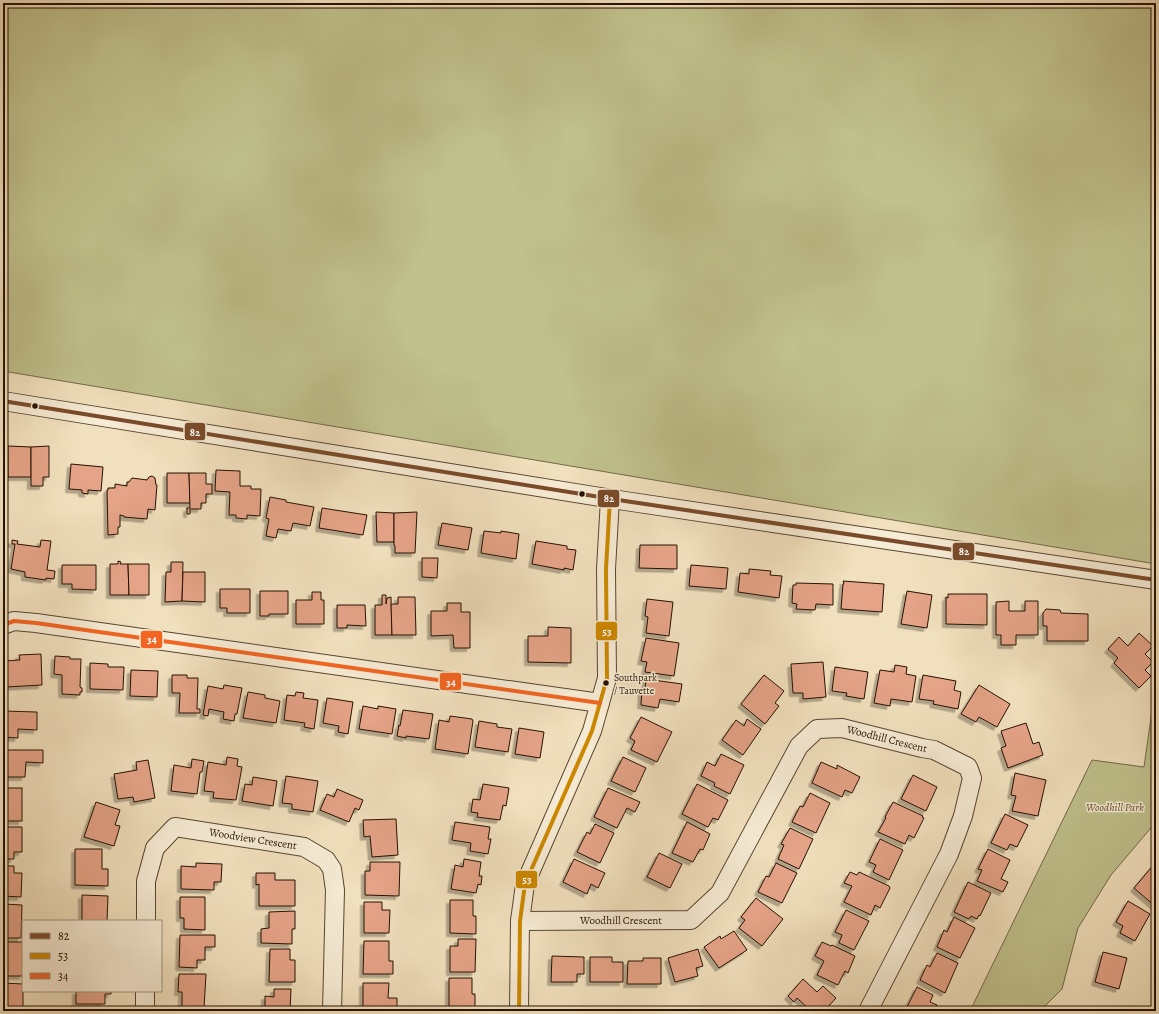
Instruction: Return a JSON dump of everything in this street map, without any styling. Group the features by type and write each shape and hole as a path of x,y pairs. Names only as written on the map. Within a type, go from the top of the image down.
{"street":[{"path":"3,401 610,499 1156,580"},
{"path":"519,1011 520,921 526,884 592,731 607,678 606,569 610,499"},
{"path":"3,626 14,621 36,623 600,703"},
{"name":"Woodhill Crescent","path":"520,921 691,920 720,893 799,746 817,729 842,728 934,750 968,767 972,778 963,816 949,854 868,1011"},
{"name":"Woodview Crescent","path":"146,920 146,881 155,848 175,827 304,847 326,860 332,869 335,890 332,1011"},
{"path":"145,992 145,1011"}],"green space":[{"path":"3,3 1156,3 1156,564 3,371"},
{"name":"Woodhill Park","path":"1156,683 1156,822 1111,875 1078,928 1062,989 1040,1011 970,1011 1092,760 1144,767"}],"building":[{"path":"8,446 31,447 31,477 8,477"},
{"path":"49,446 49,477 43,477 43,486 31,486 31,447"},
{"path":"71,464 103,467 101,491 88,490 88,494 82,493 82,490 69,489"},
{"path":"216,470 240,471 240,486 251,486 251,489 261,489 260,516 247,515 247,519 236,518 236,515 229,515 230,492 215,491"},
{"path":"167,473 189,473 190,503 167,503"},
{"path":"189,473 206,473 206,484 212,484 212,494 206,494 206,503 201,503 201,509 190,509 190,514 187,514 187,508 190,508"},
{"path":"152,476 155,478 157,485 155,510 148,509 147,519 124,517 120,515 120,527 118,527 118,534 108,535 108,488 115,488 115,484 127,486 127,482 129,482 132,478 147,480"},
{"path":"270,497 286,500 286,502 314,507 310,526 293,523 291,531 278,529 276,538 266,536 269,519 266,518"},
{"path":"322,508 367,515 363,535 319,528"},
{"path":"376,512 394,513 394,542 377,542"},
{"path":"417,512 415,553 395,553 394,513"},
{"path":"442,523 472,528 468,550 438,545"},
{"path":"484,531 501,533 501,531 519,534 516,559 481,553"},
{"path":"12,540 18,541 17,544 40,547 41,540 51,541 47,570 55,571 54,579 46,578 46,580 25,577 25,572 11,569 15,544 12,544"},
{"path":"536,541 567,546 567,549 576,550 573,570 564,568 564,570 532,564"},
{"path":"640,545 677,545 677,569 639,568"},
{"path":"422,558 438,558 437,578 422,577"},
{"path":"118,561 121,562 120,564 128,564 129,595 110,595 110,564 118,564"},
{"path":"171,562 183,562 182,601 165,602 166,572 171,572"},
{"path":"128,564 149,564 149,595 129,595"},
{"path":"62,565 96,565 96,590 72,589 72,584 62,584"},
{"path":"691,565 728,568 726,589 689,586"},
{"path":"749,569 771,571 770,575 782,576 779,598 738,592 740,573 749,574"},
{"path":"183,572 205,572 205,602 182,601"},
{"path":"843,581 884,584 882,612 841,609 844,584"},
{"path":"796,583 833,584 833,605 816,604 815,610 796,609 797,604 792,603 793,585 796,585"},
{"path":"220,589 250,589 250,613 227,613 227,608 220,608"},
{"path":"260,591 288,591 288,614 269,614 269,616 260,616"},
{"path":"907,591 932,595 927,628 901,624"},
{"path":"312,592 321,592 321,600 324,600 324,624 296,624 296,600 312,600"},
{"path":"948,594 987,594 987,625 946,624 946,597 948,598"},
{"path":"382,595 386,595 386,604 387,598 391,597 392,635 375,635 375,605 382,605"},
{"path":"398,597 415,597 416,635 392,635 391,604 398,604"},
{"path":"647,599 673,602 669,636 646,633 648,617 645,616"},
{"path":"1009,601 1009,611 1025,611 1025,601 1038,601 1038,635 1016,635 1016,645 1001,645 1001,635 996,635 996,602"},
{"path":"447,603 461,603 461,612 470,612 470,648 454,648 453,635 431,636 431,611 447,611"},
{"path":"337,605 365,605 366,626 347,625 347,628 337,628"},
{"path":"1046,609 1060,610 1061,613 1088,614 1088,641 1047,641 1047,626 1043,626 1043,613"},
{"path":"548,627 571,628 571,663 528,662 528,636 548,636"},
{"path":"1139,633 1153,646 1145,654 1153,662 1145,670 1151,676 1139,688 1114,663 1118,658 1108,649 1119,637 1128,646"},
{"path":"646,638 679,643 674,676 645,672 647,662 641,661"},
{"path":"41,654 42,685 6,687 4,661 20,660 19,655"},
{"path":"55,656 70,657 70,659 81,659 80,687 82,688 82,692 80,692 80,695 62,694 62,675 54,674"},
{"path":"823,662 826,697 803,699 803,693 793,693 791,664"},
{"path":"90,663 108,664 108,667 124,667 123,690 90,689"},
{"path":"895,665 907,667 906,674 916,676 912,702 891,699 890,706 874,703 880,670 894,672"},
{"path":"835,667 868,672 864,699 846,696 847,693 832,691"},
{"path":"131,670 158,671 157,697 130,696"},
{"path":"172,675 187,675 187,678 198,678 197,709 200,709 200,713 179,713 180,693 172,693"},
{"path":"764,675 784,691 775,703 779,706 765,724 741,704"},
{"path":"923,675 956,681 954,690 961,692 958,709 933,704 934,701 919,699"},
{"path":"646,679 682,684 679,702 660,699 658,708 641,705 642,688 645,689"},
{"path":"224,685 242,688 237,714 235,714 234,721 223,719 224,712 209,709 208,716 203,715 208,686 223,689"},
{"path":"979,685 1010,704 997,727 979,717 976,722 961,714"},
{"path":"248,692 265,695 265,698 280,701 276,723 243,718"},
{"path":"296,692 304,693 303,698 318,700 314,729 304,727 305,723 284,720 287,695 295,696"},
{"path":"327,698 353,702 348,734 338,732 339,726 323,723"},
{"path":"363,706 378,709 378,706 396,709 392,734 359,729"},
{"path":"403,710 433,714 429,739 397,736"},
{"path":"3,711 37,712 37,730 18,729 18,738 3,737"},
{"path":"450,716 472,719 473,721 468,754 435,749 439,720 449,722"},
{"path":"641,717 672,732 657,762 631,750 635,741 630,738"},
{"path":"747,719 761,729 743,755 722,740 736,720 744,726"},
{"path":"479,721 497,724 497,727 512,729 508,752 475,747"},
{"path":"1026,723 1033,744 1039,742 1043,755 1008,768 1001,748 1006,746 1001,731"},
{"path":"519,728 544,732 540,758 515,754"},
{"path":"3,750 43,750 43,763 26,762 25,777 3,777"},
{"path":"721,754 744,765 730,794 714,786 715,783 701,776 707,762 715,766"},
{"path":"227,757 238,759 237,766 242,767 236,800 213,798 214,792 204,791 208,762 226,765"},
{"path":"623,757 646,768 635,792 611,781"},
{"path":"192,759 204,761 202,772 200,772 197,794 171,791 174,765 191,768"},
{"path":"148,760 155,798 134,802 133,797 118,799 114,774 137,770 136,762"},
{"path":"821,762 837,769 837,765 860,777 852,793 845,790 842,797 812,783"},
{"path":"1015,773 1046,780 1038,816 1012,811 1016,796 1011,795"},
{"path":"913,775 937,787 926,811 901,799"},
{"path":"286,776 318,781 313,812 292,809 292,804 282,803"},
{"path":"253,777 277,781 273,806 242,801 245,784 252,785"},
{"path":"483,784 509,788 506,806 503,805 500,820 477,817 478,813 471,812 473,799 480,800"},
{"path":"697,784 728,800 718,820 713,818 708,827 682,814"},
{"path":"3,788 22,788 22,821 3,821"},
{"path":"608,788 640,802 635,812 627,808 617,828 594,817"},
{"path":"337,789 363,800 359,810 355,808 349,822 320,810 327,794 334,797"},
{"path":"810,793 830,803 816,833 792,822 800,806 803,807"},
{"path":"96,802 120,810 115,825 120,826 114,846 84,837"},
{"path":"893,802 923,816 922,817 924,818 914,838 909,835 905,844 878,832"},
{"path":"1005,814 1028,825 1017,847 1010,844 1007,850 991,843"},
{"path":"396,819 398,855 372,857 370,836 364,837 363,820"},
{"path":"455,822 490,827 488,839 491,839 488,854 470,851 471,843 452,840"},
{"path":"687,822 710,834 703,850 700,849 693,862 672,853"},
{"path":"595,824 614,833 600,863 577,852 587,832 590,834"},
{"path":"3,827 22,827 22,852 14,852 14,859 3,859"},
{"path":"790,828 813,839 799,869 778,859 784,845 781,844"},
{"path":"880,839 903,850 889,880 873,872 876,865 869,862"},
{"path":"75,849 102,849 102,869 108,869 108,886 75,885"},
{"path":"988,849 1010,860 1001,879 1008,882 1003,892 977,881 982,870 978,869"},
{"path":"659,853 682,864 670,888 647,877"},
{"path":"464,859 481,862 479,876 482,876 481,885 478,884 476,893 451,889 455,865 463,867"},
{"path":"574,859 605,873 598,888 591,884 587,894 563,882"},
{"path":"370,862 400,862 399,896 365,895 365,871 370,871"},
{"path":"1156,862 1156,907 1134,888"},
{"path":"196,863 222,864 221,882 214,882 214,890 181,889 181,866 196,867"},
{"path":"776,863 797,873 782,903 758,892 766,876 769,877"},
{"path":"3,866 14,866 14,873 22,873 21,897 3,896"},
{"path":"850,872 857,875 859,872 889,886 890,888 880,908 875,905 871,915 844,902 852,886 844,883"},
{"path":"256,873 275,873 275,880 295,880 295,906 259,906 259,884 256,885"},
{"path":"968,882 991,893 980,916 979,915 977,919 971,916 969,919 954,912"},
{"path":"82,895 108,896 107,920 82,920"},
{"path":"180,897 205,897 205,930 184,929 184,918 180,918"},
{"path":"756,898 783,919 762,946 739,928 745,920 741,917"},
{"path":"450,900 473,900 473,916 476,916 476,934 450,933"},
{"path":"1128,901 1150,914 1135,941 1120,933 1123,926 1116,922"},
{"path":"364,902 382,902 382,910 390,910 389,933 364,933"},
{"path":"3,904 22,905 21,938 3,938"},
{"path":"846,910 869,921 854,950 839,943 842,935 835,932"},
{"path":"295,911 295,929 292,929 292,944 261,943 261,929 269,928 269,912"},
{"path":"954,917 975,928 960,958 937,947 944,930 947,932"},
{"path":"734,931 747,950 719,968 704,947 720,936 721,939"},
{"path":"180,935 215,935 215,947 205,947 205,960 197,960 197,968 179,967"},
{"path":"458,939 476,939 475,972 450,972 450,946 458,946"},
{"path":"364,941 389,941 389,961 393,961 393,974 363,974"},
{"path":"3,942 22,942 22,976 3,976"},
{"path":"822,942 855,956 848,973 845,971 838,985 817,975 824,961 815,956"},
{"path":"270,949 290,949 290,960 295,960 295,982 269,982"},
{"path":"698,949 703,966 696,968 698,976 675,982 668,958"},
{"path":"1103,952 1127,958 1119,989 1095,982"},
{"path":"937,953 958,963 945,993 920,980 927,965 930,967"},
{"path":"552,956 584,957 584,974 577,974 577,982 551,982"},
{"path":"590,957 612,957 612,962 623,962 623,982 590,982"},
{"path":"643,958 661,958 661,984 627,984 628,961 643,961"},
{"path":"179,974 206,974 204,1008 182,1007 182,992 178,992"},
{"path":"449,978 472,978 472,994 475,994 475,1011 449,1011"},
{"path":"803,979 817,992 823,986 836,998 826,1009 824,1008 821,1011 811,1011 797,998 794,1002 788,996"},
{"path":"3,983 22,984 23,1010 3,1010"},
{"path":"363,983 389,983 388,998 397,998 397,1011 363,1009"},
{"path":"917,987 933,995 930,1002 937,1005 934,1011 905,1011"},
{"path":"274,989 291,989 290,1011 259,1011 259,1009 265,1009 265,996 274,997"},
{"path":"76,992 111,992 111,994 105,994 105,1004 76,1004"},
{"path":"84,1009 107,1009 107,1011 84,1011"}],"transit line":[{"name":"82","path":"3,401 625,501 1156,580"},
{"name":"53","path":"519,1011 520,921 525,884 592,731 607,678 606,569 610,499"},
{"name":"34","path":"3,625 14,621 36,623 600,703"}],"place":[{"name":"Southpark / Tauvette","path":"606,683"}]}
